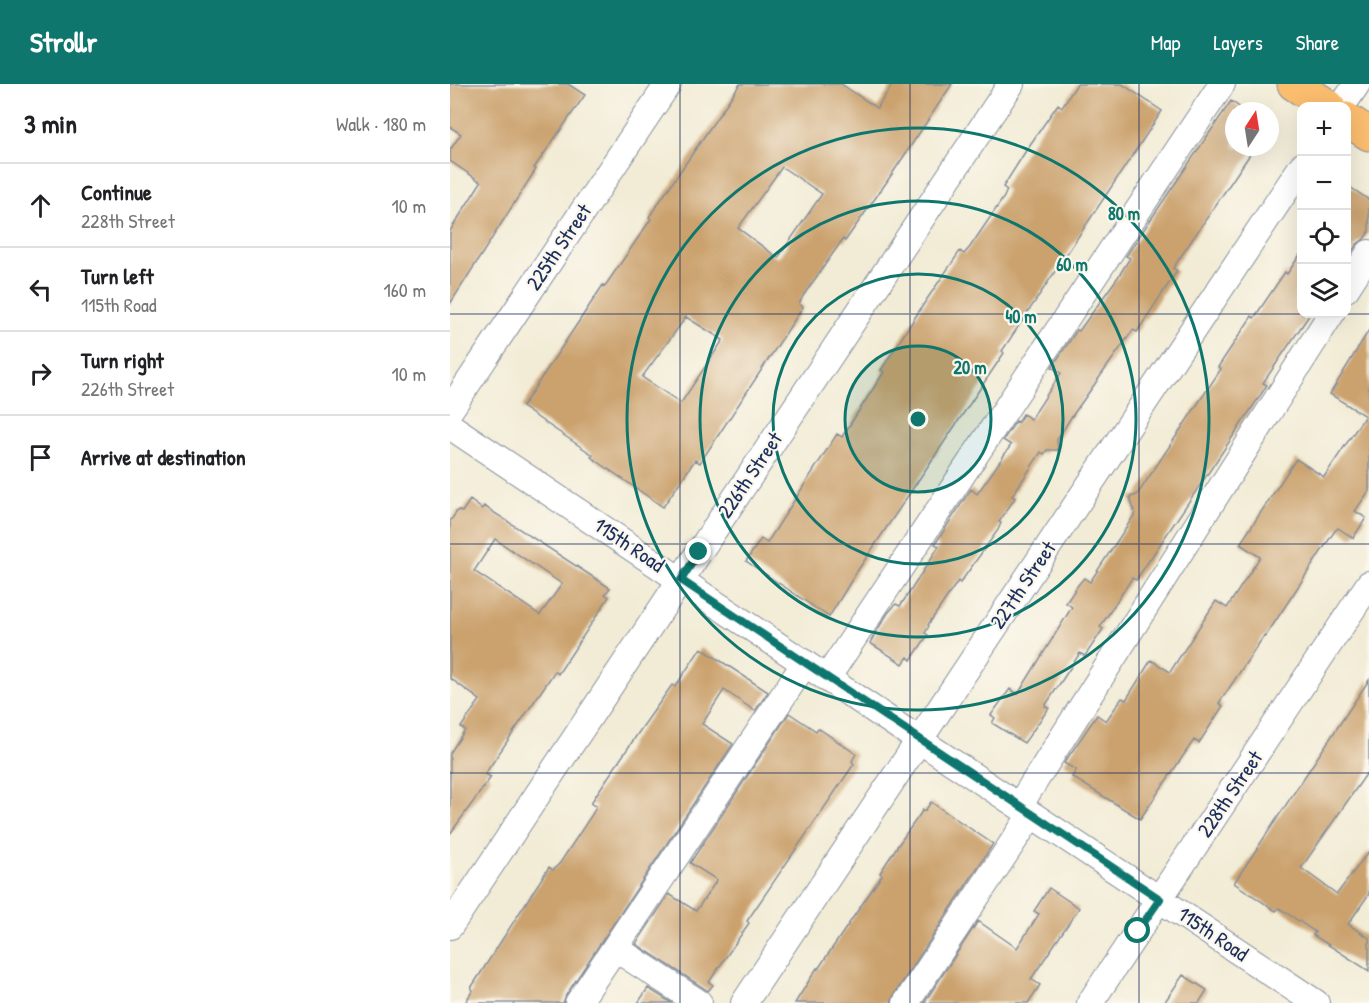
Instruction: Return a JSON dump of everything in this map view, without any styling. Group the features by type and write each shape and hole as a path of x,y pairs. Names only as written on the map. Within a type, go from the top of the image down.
{"main road":[{"path":"1294,84 1322,102"},
{"path":"1351,122 1369,134"}],"street":[{"name":"225th Street","path":"450,410 668,84"},
{"name":"226th Street","path":"450,926 1011,84"},
{"path":"827,678 1222,84"},
{"path":"1345,102 1357,84"},
{"name":"227th Street","path":"744,1003 1297,173"},
{"path":"1351,282 1369,253"},
{"path":"906,1003 1329,318"},
{"name":"115th Road","path":"450,426 1316,1003"},
{"name":"228th Street","path":"1090,1003 1369,584"},
{"path":"578,1003 805,663"},
{"path":"615,948 699,1003"}],"building":[{"path":"450,84 568,84 585,95 534,168 536,169 450,304 450,231 481,182 450,161 450,150 461,134 450,127"},
{"path":"740,84 841,84 877,108 893,84 952,84 886,183 803,296 799,304 803,307 700,463 695,460 663,507 591,457 593,455 522,407 603,285 605,286 651,219 649,217","holes":["782,167 822,194 778,258 738,228","686,317 723,340 681,403 642,377"]},
{"path":"1077,84 1122,84 1162,111 829,617 746,561 761,539 767,543 837,434 842,437 884,372 881,370 925,302 960,251 964,254 970,247 1004,197 1007,190 1003,187 1027,149 1058,104 1062,107"},
{"path":"1225,110 1225,156 1249,156 1173,268 1177,271 1137,332 1133,330 1070,419 1057,440 1058,450 1047,450 1044,454 1041,452 1012,496 1015,498 999,522 1001,523 998,530 960,583 958,581 928,625 925,633 928,635 911,660 908,657 903,664 870,643 876,632 888,613 896,604 900,606 911,590 939,546 935,544 971,489 977,494 1011,445 1003,440 1016,421 1018,422 1023,414 1031,419 1061,373 1052,367 1118,277 1130,258 1126,256"},
{"path":"1351,188 1369,200 1369,232 1351,253"},
{"path":"1297,259 1297,318 1307,318 1263,383 1267,385 1254,405 1136,580 1132,578 1100,627 1103,629 1085,656 1080,653 1045,706 1049,708 1024,743 992,723 995,718 991,715 1010,689 1018,694 1072,607 1066,603 1084,578 1090,582 1135,514 1130,497 1137,495 1221,369 1218,367 1252,316 1254,318 1285,272 1287,274"},
{"path":"1369,330 1369,491 1355,511 1366,518 1353,538 1338,528 1334,532 1219,703 1223,706 1199,743 1194,740 1140,819 1072,777 1076,770 1064,763 1097,715 1106,721 1122,698 1126,700 1151,660 1170,672 1216,601 1227,608 1260,557 1240,544 1296,459 1324,477 1365,416 1330,394"},
{"path":"470,500 482,509 484,506 610,588 605,594 609,597 558,674 555,671 485,774 491,777 450,834 450,753 465,730 461,727 480,700 450,678 450,521 458,510 462,512","holes":["495,539 562,584 540,615 474,571"]},
{"path":"701,648 768,692 755,711 724,690 702,724 733,744 566,995 563,1003 465,1003 473,990 471,988 549,867 553,870 560,863 593,813 596,806 591,803 598,792 672,685 675,687"},
{"path":"1369,680 1369,770 1301,868 1337,894 1369,851 1369,894 1348,924 1369,938 1369,971 1313,935 1315,932 1279,908 1276,911 1234,883"},
{"path":"789,713 816,731 818,728 856,754 852,761 854,764 747,921 749,923 709,982 713,985 708,991 636,944 669,894 696,911 717,880 690,863"},
{"path":"931,802 993,844 891,1003 795,1003 882,875 880,873 896,848"},
{"path":"1049,888 1079,908 1031,979 1040,985 1028,1003 924,1003 978,921 1017,948 1039,914 1034,911"},
{"path":"1183,975 1207,990 1199,1003 1164,1003"},
{"path":"648,988 672,1003 638,1003"}],"route":[{"path":"699,552 681,580 1160,899 1138,931"}]}
